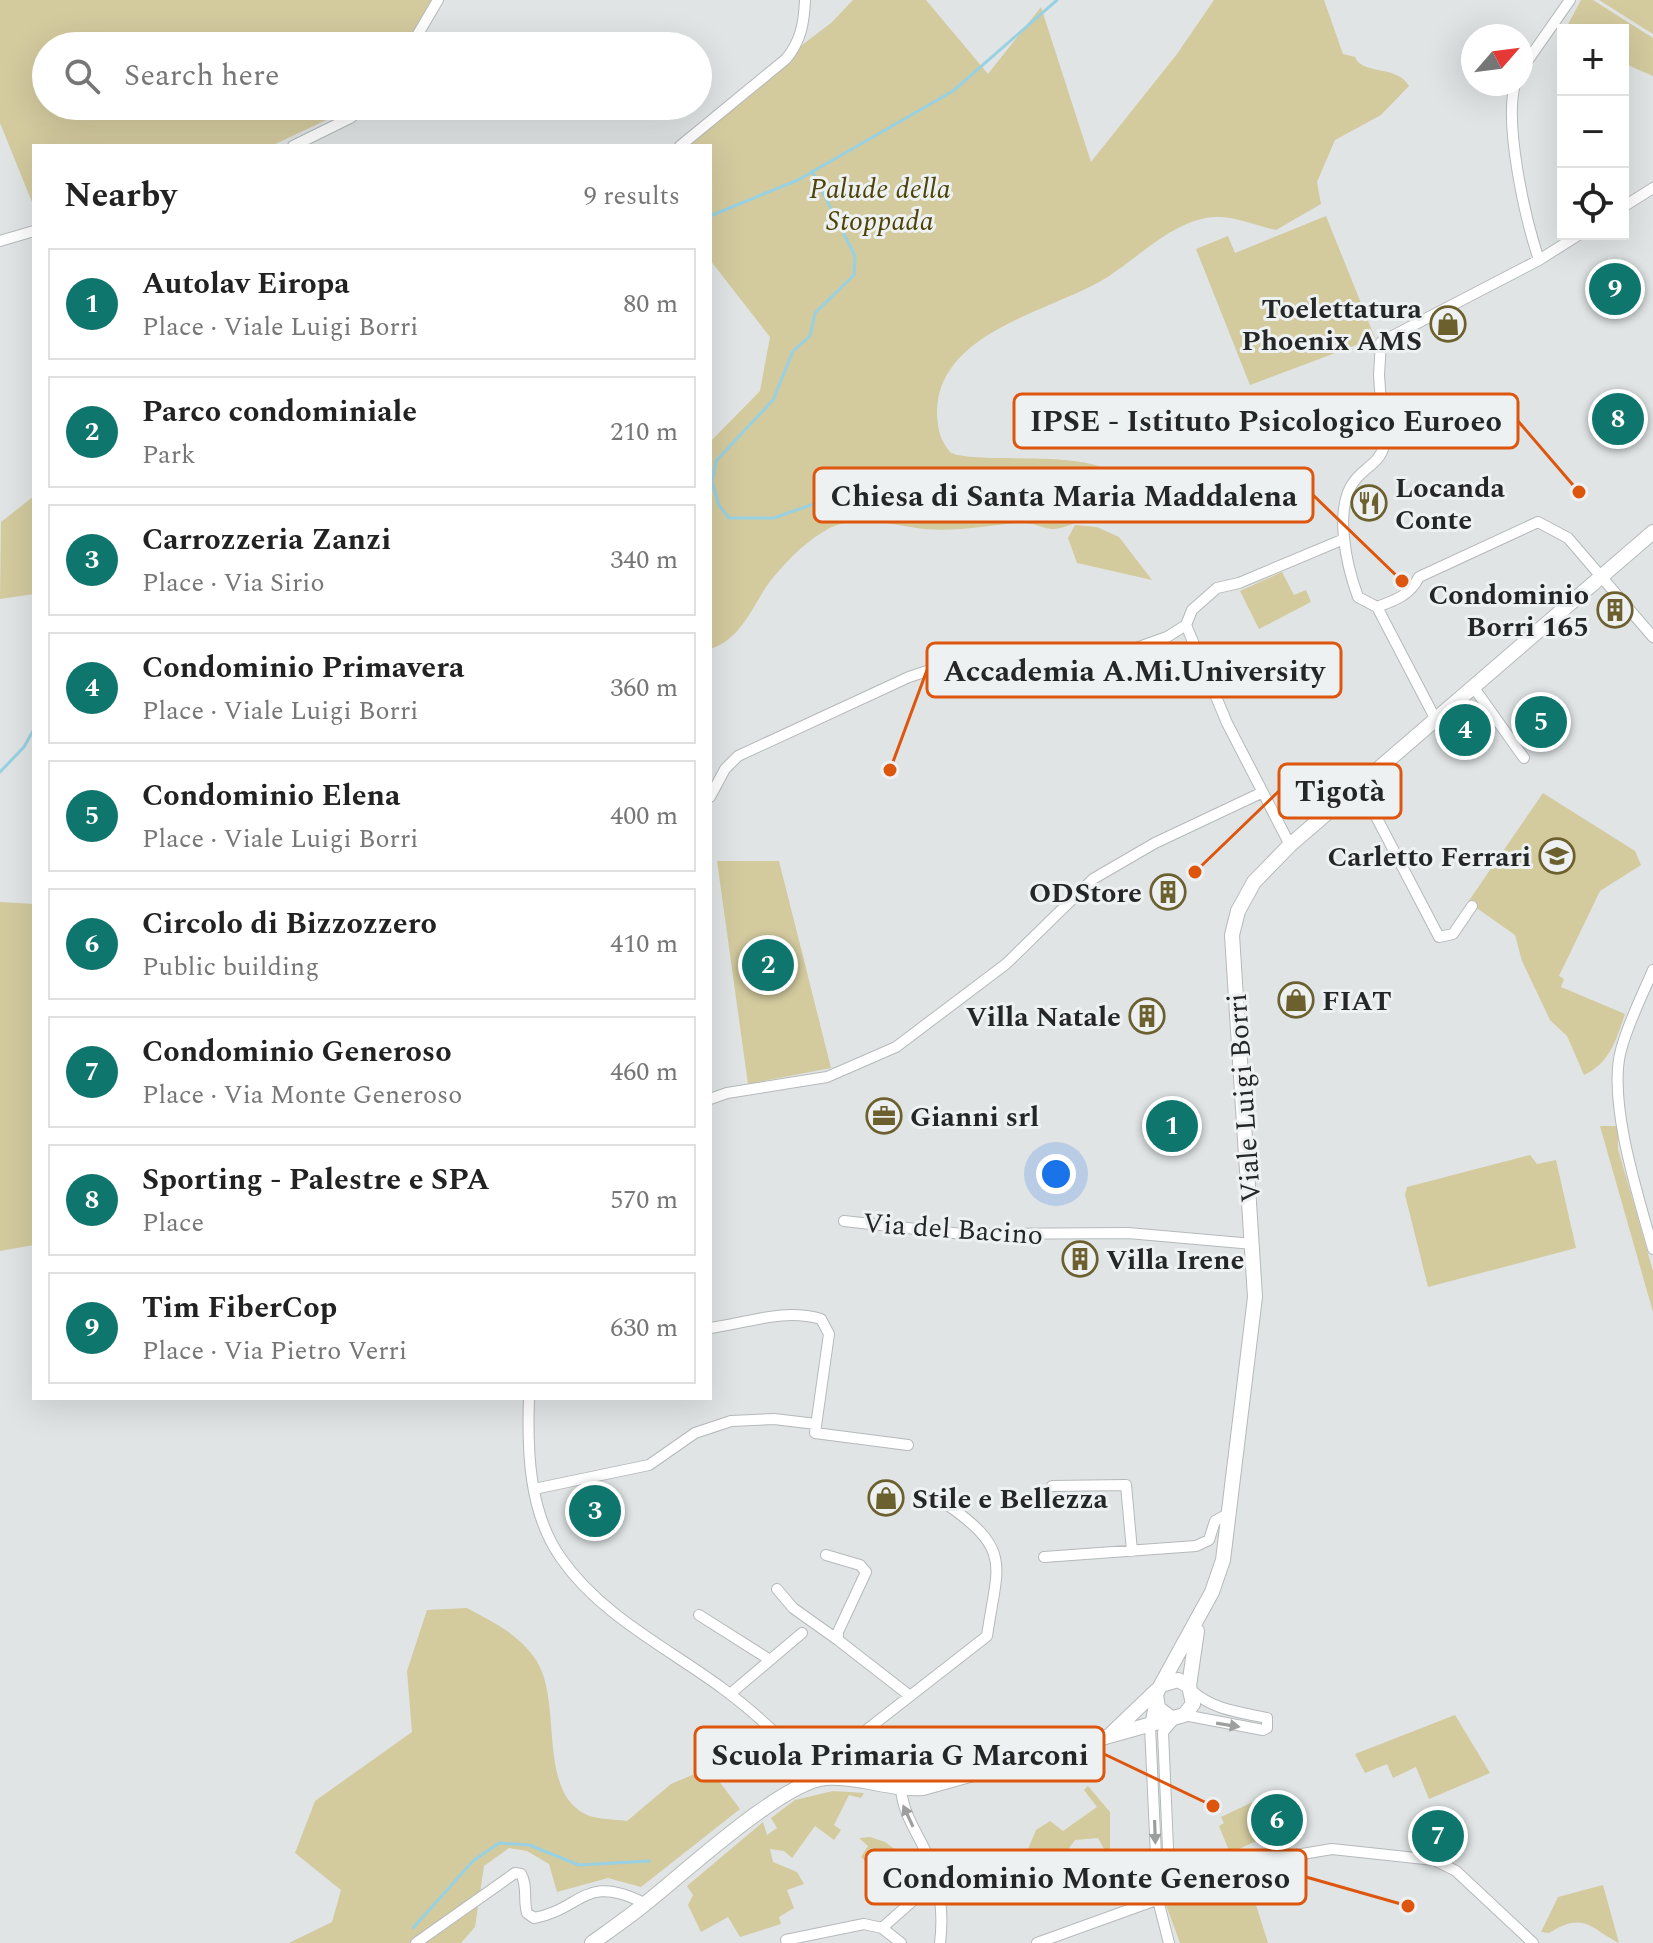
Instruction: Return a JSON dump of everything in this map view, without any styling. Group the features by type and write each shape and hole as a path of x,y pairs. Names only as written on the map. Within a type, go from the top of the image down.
{"main road":[{"name":"Viale Luigi Borri","path":"1191,1689 1194,1639 1223,1560 1254,1308 1253,1244 1232,935 1238,911 1254,882 1290,845 1653,532"},
{"name":"Viale Luigi Borri","path":"1101,1740 1127,1722 1158,1691 1204,1608"},
{"path":"1172,1680 1191,1689 1193,1704 1177,1717 1163,1714 1158,1691 1172,1680"},
{"name":"Viale Luigi Borri","path":"817,1780 857,1779 901,1789 923,1788 1177,1717"},
{"path":"592,1943 646,1904 766,1807 817,1780"}],"street":[{"path":"419,32 438,0"},
{"path":"712,120 786,59 797,46 804,23 805,0"},
{"path":"1533,53 1570,0"},
{"path":"1512,96 1523,197 1539,260"},
{"path":"297,144 346,120"},
{"path":"682,144 712,120"},
{"path":"1629,203 1653,188"},
{"path":"0,241 32,232"},
{"path":"1436,720 1377,607 1358,597 1349,572 1344,539 1346,497 1354,480 1382,456 1384,446 1378,353 1381,342 1539,260 1571,240"},
{"path":"1377,607 1400,598 1413,588 1419,577 1538,522 1568,538 1653,637"},
{"path":"712,793 725,769 738,756 909,677 955,663 1014,680 1041,682 1167,637 1186,625 1192,610 1217,588 1239,583 1344,539"},
{"path":"1186,625 1261,793 1290,845"},
{"path":"1474,688 1524,758"},
{"path":"1360,786 1439,937 1453,934 1472,906"},
{"path":"712,1098 727,1093 827,1077 896,1047 1002,967 1093,879 1155,843 1261,793"},
{"path":"1653,970 1620,1053 1619,1082 1625,1151 1653,1249"},
{"name":"Via del Bacino","path":"844,1221 962,1234 1128,1233 1253,1244"},
{"path":"712,1328 776,1314 804,1314 821,1319 829,1334 815,1433 908,1445"},
{"path":"529,1400 528,1443 534,1489 541,1518 559,1556 581,1582 645,1637 730,1694 779,1735 817,1780"},
{"path":"534,1489 649,1465 695,1433 731,1421 774,1419 816,1424"},
{"path":"1052,1486 1126,1485 1132,1551"},
{"path":"817,1780 822,1766 987,1636 996,1568 994,1549 986,1534 949,1506"},
{"path":"1044,1557 1205,1543 1215,1521 1228,1514"},
{"path":"826,1555 860,1565 866,1572 838,1632 838,1640"},
{"path":"777,1589 793,1608 910,1696"},
{"path":"699,1615 770,1660"},
{"path":"730,1694 802,1633"},
{"path":"1170,1895 1163,1732 1177,1717 1263,1730 1267,1728 1267,1718 1224,1710 1205,1702 1191,1689"},
{"path":"1158,1691 1150,1726 1158,1900 1169,1943"},
{"path":"901,1789 902,1806 927,1855 941,1896 940,1943"},
{"path":"1037,1943 1170,1895 1320,1851 1434,1860 1456,1871 1533,1943"},
{"path":"416,1943 515,1873 521,1874 525,1881 524,1902 527,1913 534,1918 595,1891 632,1897 646,1904"},
{"path":"882,1928 935,1881"},
{"path":"786,1940 864,1924 882,1928 901,1943"}],"green space":[{"path":"0,0 435,0 413,32 32,32 32,120 326,120 275,144 32,144 32,202 0,123"},
{"name":"Palude della Stoppada","path":"853,0 926,0 988,74 1041,7 1091,162 1177,54 1214,0 1324,0 1343,54 1355,57 1364,66 1397,75 1409,86 1381,115 1335,140 1317,182 1321,204 1276,230 1223,217 1200,219 1184,225 1099,282 997,330 973,345 954,364 941,387 937,414 940,435 951,453 968,457 1082,462 1105,468 1120,480 1123,497 1088,518 1051,529 1029,523 948,530 871,521 840,524 819,534 799,550 766,587 737,631 712,648 712,440 760,391 770,337 712,263 712,144 688,144 697,125 704,120 712,120 712,114 831,23"},
{"path":"1581,0 1593,0 1653,38 1653,76 1629,66 1629,24 1568,24"},
{"path":"1599,0 1653,0 1653,34"},
{"path":"1326,216 1375,338 1250,385 1196,249 1228,236 1235,253"},
{"path":"32,498 32,594 0,599 1,522"},
{"path":"1075,525 1097,527 1119,537 1152,580 1077,563 1068,538"},
{"path":"1282,572 1294,595 1306,590 1311,602 1259,629 1240,591"},
{"path":"1543,793 1635,851 1641,865 1600,891 1559,976 1564,979 1561,987 1625,1014 1606,1057 1584,1075 1567,1036 1550,1020 1522,961 1515,935 1468,902"},
{"path":"717,861 779,861 831,1068 748,1084"},
{"path":"0,902 32,904 32,1245 0,1251"},
{"path":"1600,1126 1618,1126 1618,1149 1653,1271 1653,1312"},
{"path":"1530,1155 1537,1164 1556,1160 1576,1248 1428,1287 1405,1195 1407,1187"},
{"path":"467,1608 514,1636 536,1660 544,1677 561,1786 570,1802 585,1814 627,1821 671,1784 709,1768 740,1809 641,1887 608,1878 557,1892 549,1864 527,1851 509,1848 484,1866 475,1927 461,1943 289,1943 332,1922 341,1890 295,1853 315,1801 412,1732 407,1671 427,1610"},
{"path":"1455,1715 1490,1773 1429,1799 1416,1767 1393,1778 1387,1764 1365,1773 1355,1754"},
{"path":"1088,1786 1110,1812 1110,1860 1098,1838 1075,1840 1067,1851 1057,1853 1052,1868 1023,1861 1036,1830 1050,1821 1063,1831 1097,1807 1084,1790"},
{"path":"833,1791 864,1793 861,1798 849,1795 834,1825 841,1830 834,1840 815,1826 792,1858 784,1851 770,1849 773,1862 797,1872 804,1884 787,1890 794,1908 779,1917 781,1924 740,1937 728,1917 701,1932 688,1905 693,1895 687,1886 763,1822 767,1835 777,1828 771,1818 795,1800"},
{"path":"1257,1800 1270,1835 1230,1853 1219,1826 1224,1823 1221,1817"},
{"path":"870,1837 885,1842 907,1858 895,1870 899,1874 902,1871 918,1888 902,1901 869,1873 873,1867 861,1857 868,1846 859,1838"},
{"path":"1247,1876 1268,1943 1180,1943 1166,1905"},
{"path":"1603,1885 1619,1943 1593,1927 1579,1923 1561,1926 1549,1933 1541,1932 1558,1897"}],"waterway":[{"path":"712,215 798,180 953,91 1057,0"},
{"path":"812,171 855,256 854,275 815,313 810,336 793,351 773,400 716,461 712,482 719,505 729,518 774,518 825,500 871,490 922,496 1054,492"},
{"path":"0,772 24,747 32,733"},
{"path":"413,1928 473,1861 499,1843 529,1845 579,1865 649,1861"}],"place":[{"name":"Tim FiberCop","path":"1615,289"},
{"name":"Toelettatura Phoenix AMS","path":"1448,324"},
{"name":"Sporting - Palestre e SPA","path":"1618,419"},
{"name":"IPSE - Istituto Psicologico Euroeo","path":"1579,492"},
{"name":"Locanda Conte","path":"1369,503"},
{"name":"Chiesa di Santa Maria Maddalena","path":"1402,581"},
{"name":"Condominio Borri 165","path":"1615,610"},
{"name":"Condominio Elena","path":"1541,722"},
{"name":"Condominio Primavera","path":"1465,730"},
{"name":"Accademia A.Mi.University","path":"890,770"},
{"name":"Carletto Ferrari","path":"1557,856"},
{"name":"Tigotà","path":"1195,872"},
{"name":"ODStore","path":"1168,892"},
{"name":"Parco condominiale","path":"768,965"},
{"name":"FIAT","path":"1296,1000"},
{"name":"Villa Natale","path":"1147,1016"},
{"name":"Gianni srl","path":"884,1116"},
{"name":"Autolav Eiropa","path":"1172,1126"},
{"name":"Villa Irene","path":"1080,1259"},
{"name":"Stile e Bellezza","path":"886,1498"},
{"name":"Carrozzeria Zanzi","path":"595,1511"},
{"name":"Scuola Primaria G Marconi","path":"1213,1806"},
{"name":"Circolo di Bizzozzero","path":"1277,1820"},
{"name":"Condominio Generoso","path":"1438,1836"},
{"name":"Condominio Monte Generoso","path":"1408,1906"}]}
